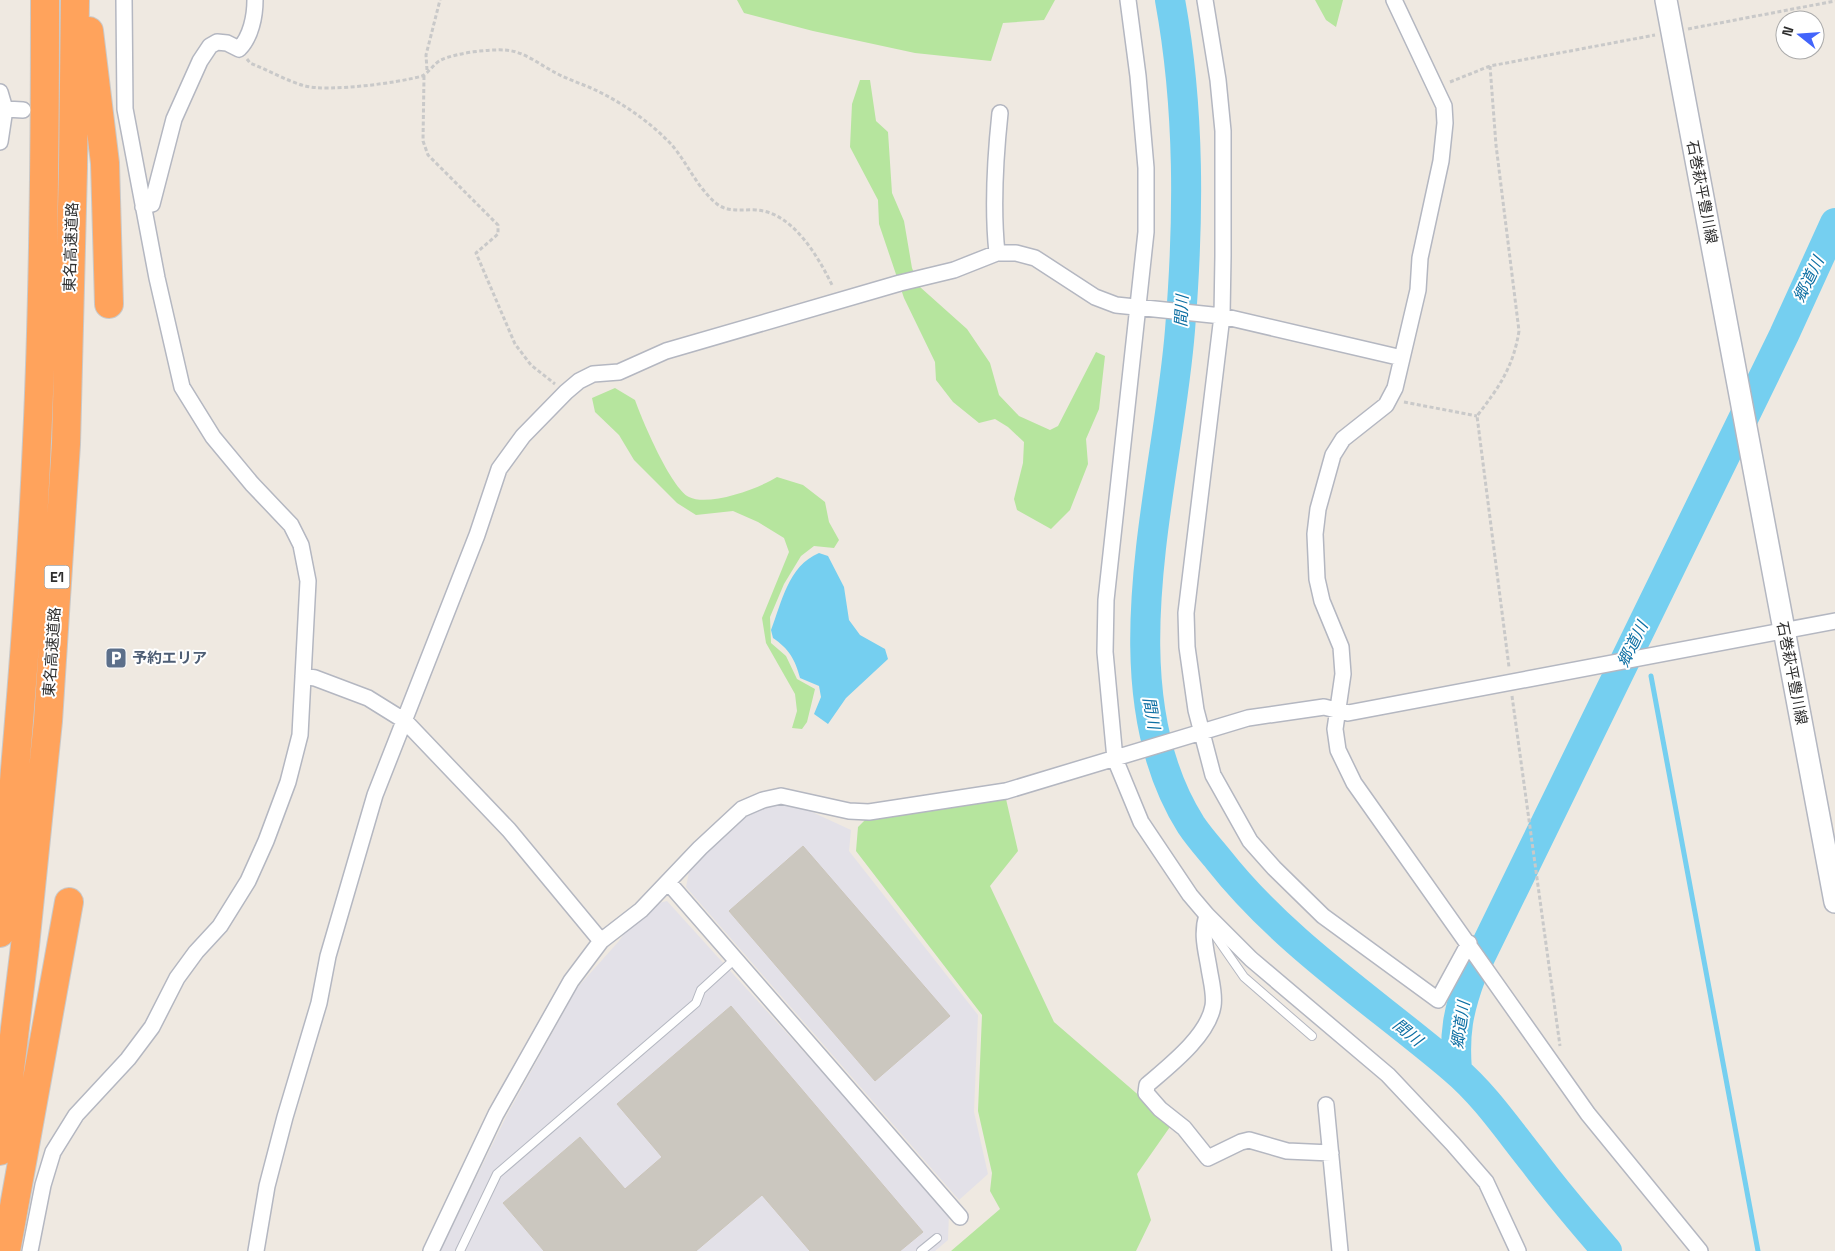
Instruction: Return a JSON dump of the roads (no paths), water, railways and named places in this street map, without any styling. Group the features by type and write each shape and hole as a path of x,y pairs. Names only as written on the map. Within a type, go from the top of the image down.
{"highway":[{"name":"東名高速道路","path":"0,933 20,721 37,441 45,147 45,0"},
{"name":"東名高速道路","path":"0,1151 25,946 48,721 66,444 75,0"},
{"path":"85,0 105,163 109,304"},
{"path":"6,1251 69,902"}],"main road":[{"name":"石巻萩平豊川線","path":"1666,0 1835,902"}],"street":[{"path":"30,1251 43,1185 58,1145 76,1115 128,1059 152,1027 177,978 196,952 220,926 248,881 266,841 288,782 300,735 308,581 301,545 291,525 252,484 213,437 182,387 143,207 118,110 124,0"},
{"path":"143,207 152,204 174,119 200,61 210,46 217,42 227,43 239,49 244,44 251,27 255,0"},
{"path":"1128,0 1138,76 1146,168 1146,232 1142,309 1106,600 1105,652 1118,758 1140,822 1205,920 1388,1075 1486,1182 1518,1251"},
{"path":"1205,0 1218,80 1223,131 1219,315 1186,613 1197,734 1214,775 1250,841 1274,868 1323,916 1438,1000 1470,945"},
{"path":"1394,0 1444,106 1445,123 1441,161 1420,258 1418,290 1391,399 1343,439 1333,455 1318,509 1315,534 1317,579 1322,601 1341,648 1343,674 1335,729 1338,750 1354,783 1588,1114 1700,1251"},
{"path":"0,92 5,109 0,142"},
{"path":"5,109 23,110"},
{"path":"996,253 994,224 995,159 1000,113"},
{"path":"256,1251 267,1186 285,1117 319,1003 328,956 374,795 405,721 477,535 498,470 523,436 579,381 593,374 619,372 666,351 900,283 954,270 996,253 1016,253 1035,258 1095,298 1116,305 1219,315 1402,358"},
{"path":"432,1251 496,1114 571,981 601,941 641,910 700,848 742,809 763,800 781,796 849,811 869,812 1006,791 1248,718 1324,707 1348,713 1510,680 1609,664 1835,621"},
{"path":"303,676 315,678 368,698 405,721 509,830 601,941"},
{"path":"668,882 960,1217"},
{"path":"1205,920 1203,936 1214,994 1213,1008 1206,1025 1175,1061 1147,1085 1146,1093 1160,1109 1184,1128 1208,1158 1249,1140 1287,1152 1331,1153"},
{"path":"1326,1106 1340,1251"}],"lane":[{"path":"1205,920 1244,977 1312,1036"},
{"path":"460,1251 497,1174 696,1003 701,990 735,959"},
{"path":"921,1251 937,1238"}],"water":[{"path":"819,553 828,556 844,587 849,620 860,635 885,649 888,659 846,698 828,724 814,714 821,697 819,686 800,678 791,655 773,638 771,630 793,576 808,559"}],"waterway":[{"name":"間川","path":"1170,0 1177,41 1184,123 1186,165 1185,247 1180,330 1148,583 1145,647 1150,710 1164,770 1191,825 1244,889 1271,918 1331,970 1465,1079 1496,1114 1607,1251"},
{"name":"郷道川","path":"1457,1071 1456,1045 1458,1023 1471,976 1784,335 1835,223"},
{"path":"1651,676 1758,1251"}],"place":[{"name":"予約エリア","path":"116,658"}]}
